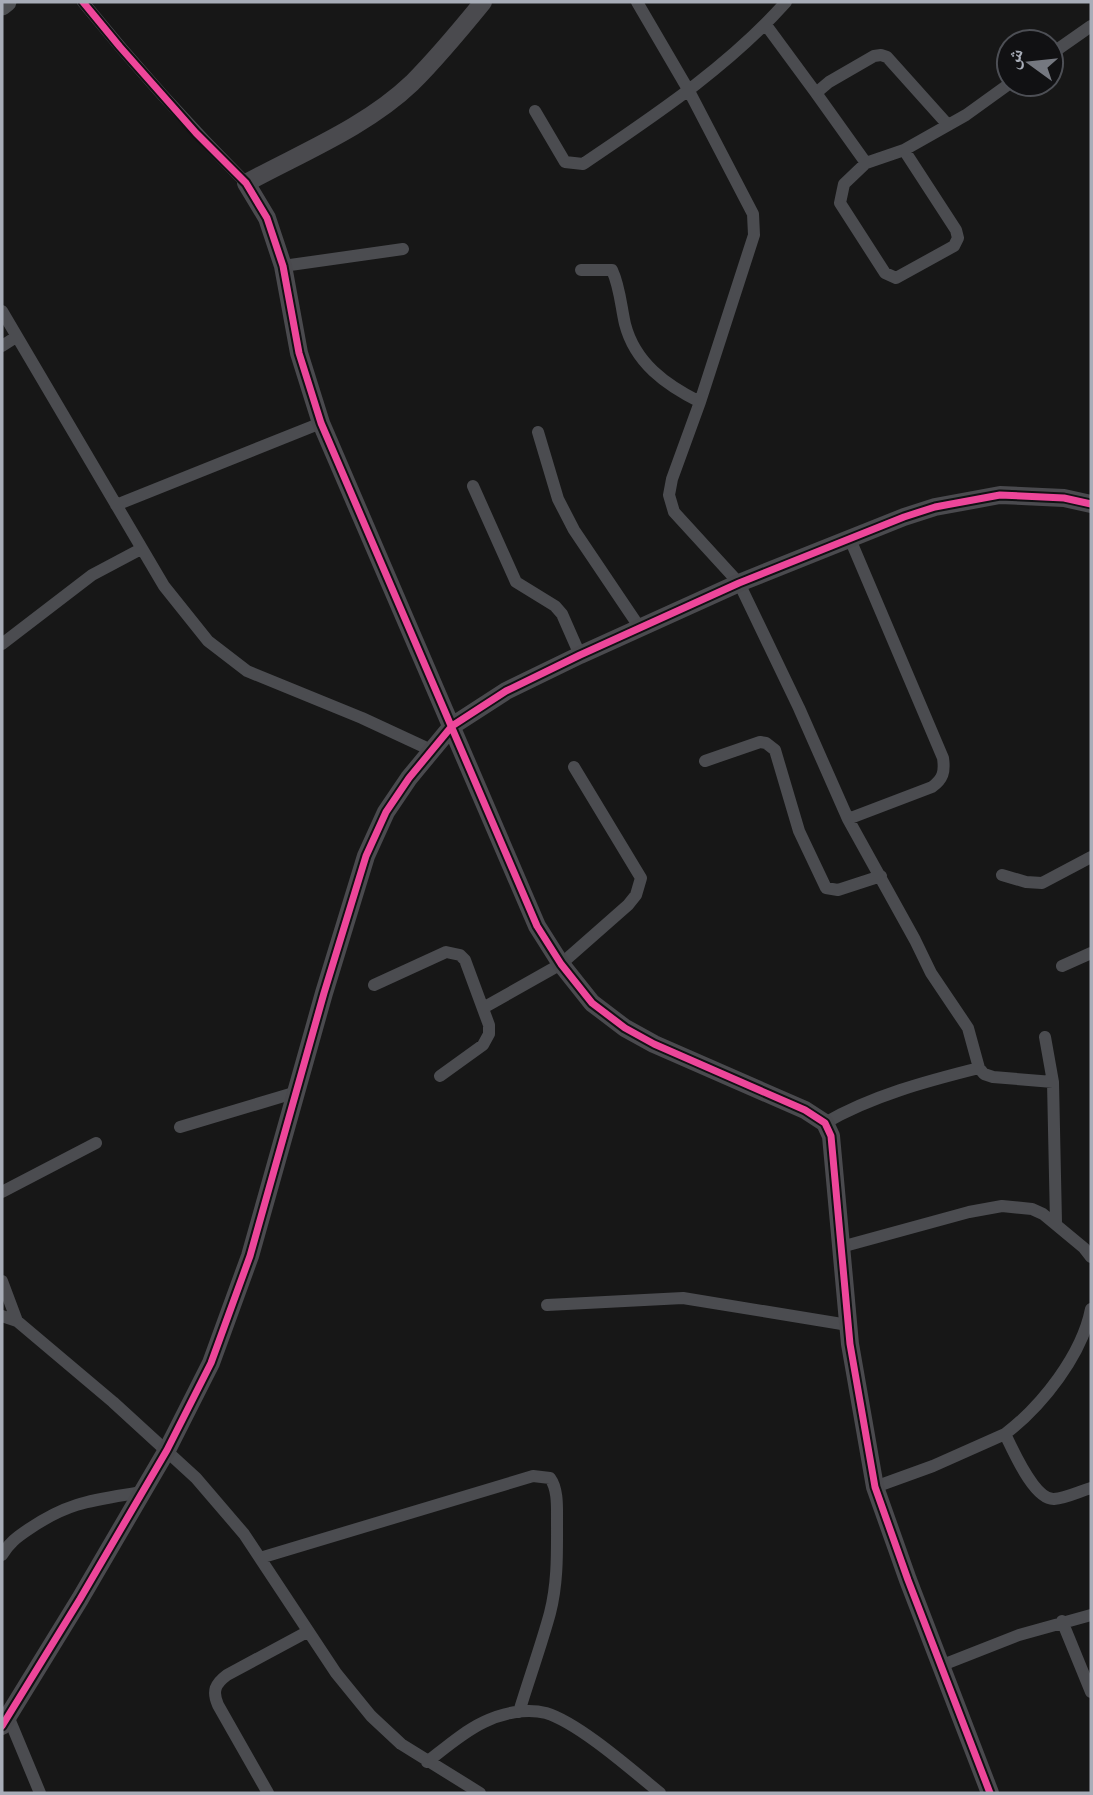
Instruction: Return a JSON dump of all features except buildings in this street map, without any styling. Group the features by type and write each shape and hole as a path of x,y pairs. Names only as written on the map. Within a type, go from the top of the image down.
{"main road":[{"path":"2,6 6,2"}],"street":[{"path":"83,2 196,133 246,183 267,218 283,266 299,353 321,424 537,926 561,964 592,1003 625,1028 654,1044 805,1110 825,1123 831,1136 835,1158 855,1380 875,1487 940,1666 990,1793"},
{"path":"246,183 352,125 411,84 483,2"},
{"path":"637,2 690,91 753,214 755,224 754,235 700,402 672,479 669,495 674,512 739,583 848,819 931,973 968,1028 979,1068 984,1074 993,1077 1052,1082"},
{"path":"535,111 565,162 583,164 690,91 765,25 786,2"},
{"path":"765,25 866,163"},
{"path":"1065,44 1091,26"},
{"path":"816,93 841,75 874,56 881,55 887,57 948,125"},
{"path":"904,150 956,230 958,238 954,246 896,278 885,273 840,203 844,184 866,163 904,150 995,93"},
{"path":"283,266 403,249"},
{"path":"581,270 612,270 626,328 639,357 673,388 700,402"},
{"path":"2,312 164,586 208,641 247,671 362,718 431,750"},
{"path":"2,346 16,337"},
{"path":"116,505 321,424"},
{"path":"538,432 558,499 574,530 640,628"},
{"path":"473,486 516,582 555,606 562,614 580,655"},
{"path":"40,1793 5,1721 167,1450 211,1363 250,1256 324,993 366,856 386,812 431,750 452,726 506,691 739,583 850,539 935,508 1000,495 1063,498 1091,505"},
{"path":"848,819 932,787 940,781 944,770 943,758 850,539"},
{"path":"2,644 92,575 141,549"},
{"path":"705,761 760,742 772,746 799,831 826,888 838,890 881,876"},
{"path":"483,1008 561,964 636,895 641,878 574,767"},
{"path":"1002,874 1026,882 1042,883 1091,857"},
{"path":"374,985 446,952 453,952 465,960 489,1025 487,1041 440,1076"},
{"path":"1062,966 1091,953"},
{"path":"1045,1037 1052,1082 1056,1223"},
{"path":"825,1123 848,1109 884,1096 979,1068"},
{"path":"180,1127 297,1092"},
{"path":"2,1192 96,1143"},
{"path":"841,1247 969,1212 1002,1206 1032,1209 1056,1223 1091,1257"},
{"path":"2,1281 17,1321"},
{"path":"547,1305 683,1298 848,1325"},
{"path":"875,1487 933,1466 1005,1434 1029,1414 1064,1370 1082,1337 1091,1309"},
{"path":"2,1316 17,1321 167,1450 227,1514 260,1558 336,1673 371,1716 401,1744 480,1793"},
{"path":"1005,1434 1023,1469 1041,1495 1054,1499 1091,1488"},
{"path":"260,1558 533,1476 550,1478 554,1483 557,1506 554,1590 550,1612 519,1712"},
{"path":"2,1555 5,1542 54,1513 80,1502 142,1492"},
{"path":"940,1666 1020,1635 1091,1615"},
{"path":"1062,1621 1091,1692"},
{"path":"268,1793 218,1705 214,1690 217,1683 227,1675 307,1632"},
{"path":"427,1762 467,1731 484,1722 519,1712 536,1711 561,1720 611,1753 660,1793"}],"cycle path":[{"path":"83,2 196,133 246,183 267,218 283,266 299,353 321,423 537,926 561,964 592,1003 625,1028 654,1044 805,1110 825,1123 831,1136 850,1344 875,1487 990,1793"},
{"path":"2,1726 167,1450 211,1363 250,1256 324,993 366,856 386,812 409,778 452,726 506,691 580,655 739,583 904,517 935,507 1000,495 1064,498 1091,504"}]}
